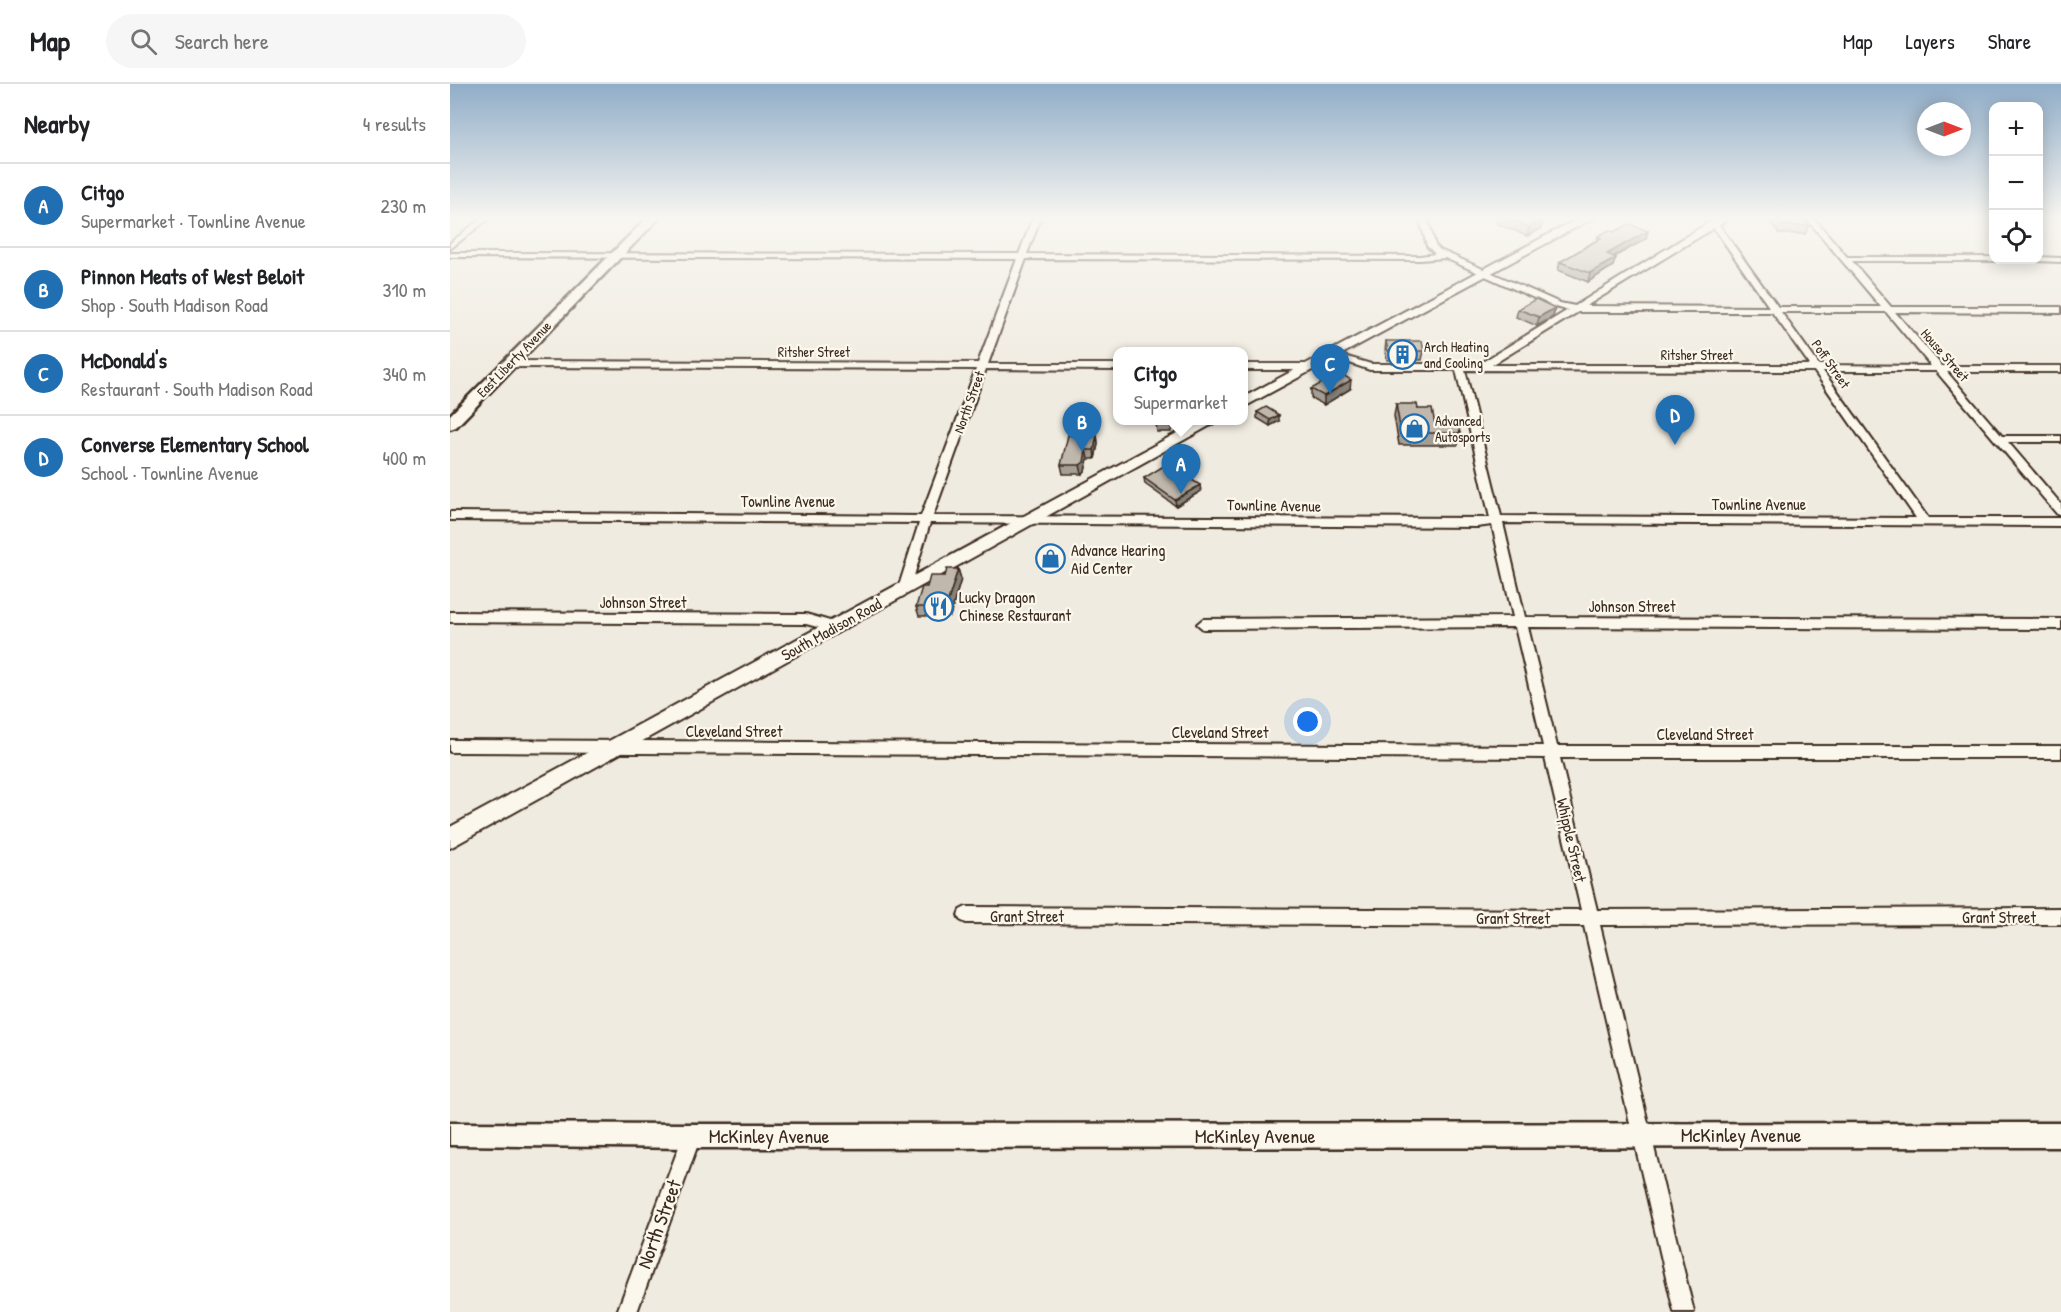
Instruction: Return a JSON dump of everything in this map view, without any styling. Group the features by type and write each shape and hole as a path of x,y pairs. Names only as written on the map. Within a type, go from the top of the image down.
{"main road":[{"name":"East Liberty Avenue","path":"450,424 597,274"},
{"path":"1248,401 1484,274"},
{"name":"South Madison Road","path":"450,838 1204,425"}],"street":[{"name":"North Street","path":"904,589 926,518 1016,274"},
{"path":"1489,274 1557,305 1576,309 2061,310"},
{"path":"1480,368 1632,274"},
{"name":"Poff Street","path":"1751,274 1925,522"},
{"name":"House Street","path":"1859,274 2061,511"},
{"name":"Ritsher Street","path":"1334,356 1370,367 2061,369"},
{"name":"Ritsher Street","path":"510,364 1113,366"},
{"path":"1248,367 1313,367"},
{"name":"Whipple Street","path":"1460,368 1684,1312"},
{"path":"1999,439 2061,439"},
{"name":"Townline Avenue","path":"450,516 1466,523 1496,521 2061,522"},
{"name":"Johnson Street","path":"450,617 806,619 836,627"},
{"name":"Johnson Street","path":"1203,624 1521,622 2061,624"},
{"name":"Cleveland Street","path":"450,746 1552,752 2061,752"},
{"name":"Grant Street","path":"966,915 1589,918 2061,916"},
{"name":"McKinley Avenue","path":"450,1134 692,1136 2061,1135"},
{"name":"North Street","path":"627,1312 692,1136"}],"building":[{"path":"1536,299 1555,308 1539,317 1518,309"},
{"path":"1386,341 1422,341 1424,351 1388,351"},
{"path":"1340,373 1351,380 1324,396 1311,389"},
{"path":"1396,404 1417,404 1418,409 1432,409 1435,424 1458,424 1460,433 1401,433"},
{"path":"1266,407 1279,415 1270,420 1257,412"},
{"path":"1068,435 1097,435 1094,450 1086,450 1084,462 1080,465 1061,465"},
{"path":"1167,464 1200,485 1175,500 1144,478"},
{"path":"947,569 958,569 946,607 916,607 922,587 927,587 930,576 945,576"}],"place":[{"name":"Arch Heating and Cooling","path":"1403,355"},
{"name":"McDonald's","path":"1330,394"},
{"name":"Advanced Autosports","path":"1414,429"},
{"name":"Converse Elementary School","path":"1675,445"},
{"name":"Pinnon Meats of West Beloit","path":"1082,452"},
{"name":"Citgo","path":"1181,494"},
{"name":"Advance Hearing Aid Center","path":"1050,559"},
{"name":"Lucky Dragon Chinese Restaurant","path":"938,606"}]}
